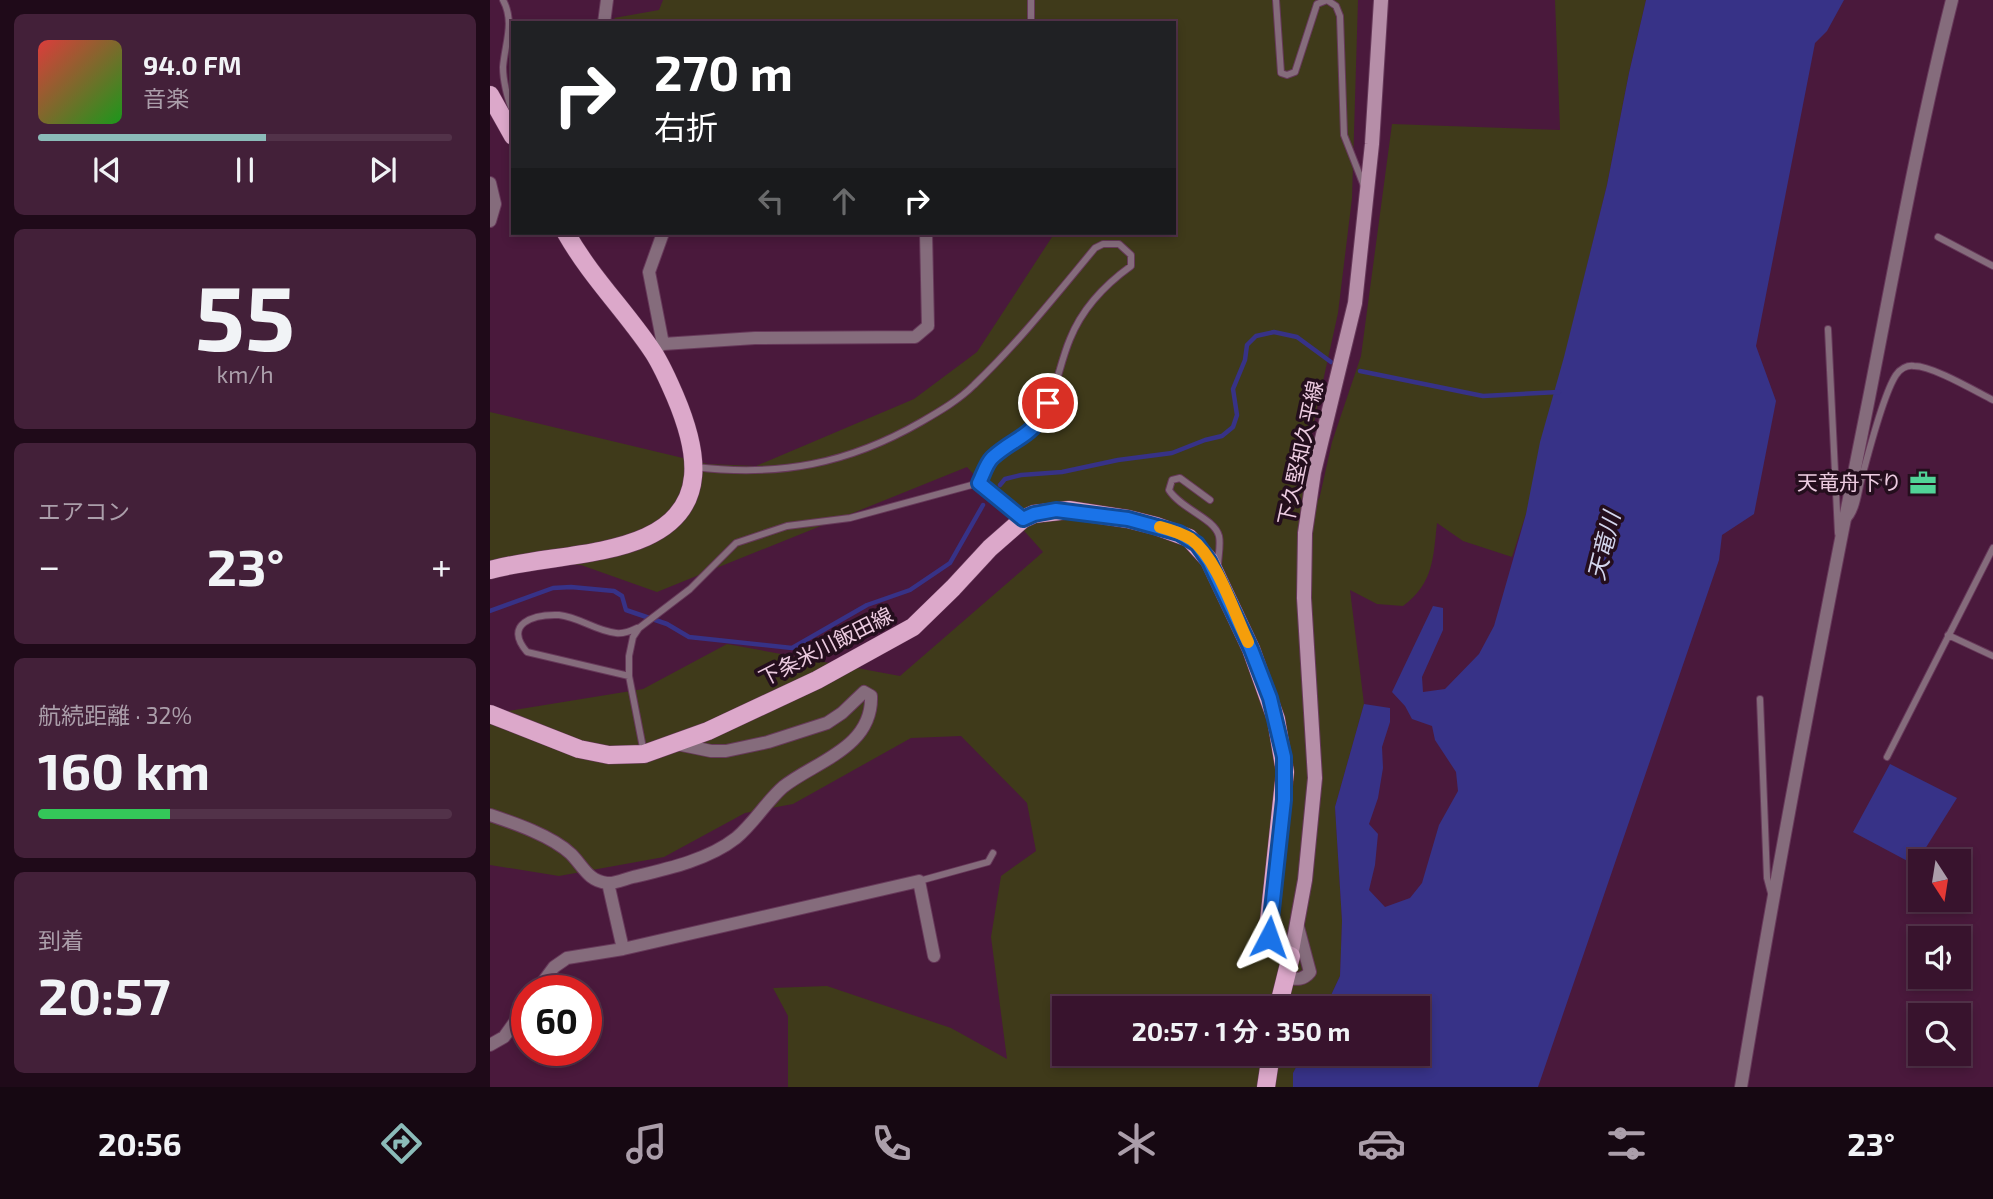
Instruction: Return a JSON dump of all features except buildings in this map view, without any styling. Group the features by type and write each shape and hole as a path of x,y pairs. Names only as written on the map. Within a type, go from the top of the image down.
{"main road":[{"name":"下久堅知久平線","path":"1291,956 1306,880 1315,778 1306,660 1305,533 1314,472 1355,303 1367,192 1381,0"},
{"path":"490,95 511,132"},
{"path":"490,570 527,561 616,547 643,539 659,531 685,506 692,488 695,467 691,439 657,347 583,263 567,235"},
{"name":"下条米川飯田線","path":"490,714 579,749 609,755 644,754 677,744 817,680 913,627 990,548 1023,519 1045,511 1069,510 1128,519 1168,529 1197,544 1209,561 1251,649 1270,698 1284,757 1284,800 1268,930 1272,944 1280,952 1291,956"},
{"path":"1280,996 1291,956"},
{"path":"1266,1087 1269,1066"}],"street":[{"path":"604,21 607,0"},
{"path":"1741,1087 1772,897 1838,549 1952,0"},
{"path":"490,183 495,204 490,221"},
{"path":"662,235 649,272 657,347 755,338 915,337 928,326 926,235"},
{"path":"490,815 527,828 570,853 589,877 608,883 700,857 720,849 737,837 784,787 826,762 845,747 863,728 871,706 871,696 864,692 857,696 853,704 827,723 768,742 726,751 710,751 677,744"},
{"path":"548,975 567,958 623,949 919,881 934,956"},
{"path":"608,883 623,949"},
{"path":"1284,978 1300,980 1310,972 1298,926"},
{"path":"490,1045 504,1037 511,1027"}],"lane":[{"path":"503,0 510,20 503,69 511,103"},
{"path":"1031,0 1031,21"},
{"path":"1276,0 1281,73 1287,75 1295,72 1317,4 1327,0 1336,6 1340,16 1344,135 1367,192"},
{"path":"1938,237 1993,266"},
{"path":"629,676 527,652 517,635 519,626 526,621 558,615 614,633 631,631 690,589 736,543 787,526 850,518 979,483 990,460 1030,432 1040,421 1056,384 1070,338 1085,310 1116,276 1131,266 1131,255 1119,244 1104,244 1095,248 1024,332 973,386 945,408 900,434 851,456 794,468 728,471 695,467"},
{"path":"1828,329 1838,549"},
{"path":"1844,523 1852,516 1862,474 1897,373 1916,365 1930,369 1993,400"},
{"path":"1862,474 1888,480"},
{"path":"1210,500 1180,478 1172,480 1169,490 1176,501 1209,522 1219,536 1218,578"},
{"path":"979,483 1023,519"},
{"path":"1886,757 1993,548"},
{"path":"641,626 633,637 629,676 644,754"},
{"path":"1948,635 1993,656"},
{"path":"1760,699 1767,878 1772,897"},
{"path":"919,881 988,862 992,853"}],"shaded area":[{"path":"663,0 1358,0 1352,198 1338,313 1305,463 1319,500 1332,442 1361,356 1392,124 1560,130 1555,0 1646,0 1607,185 1526,514 1512,557 1463,541 1437,523 1433,559 1426,579 1403,606 1377,604 1350,590 1364,704 1335,807 1342,921 1340,976 1331,996 1052,996 1052,1066 1297,1066 1293,1073 1293,1087 788,1087 788,1016 773,988 827,986 951,1028 1007,1059 991,937 1001,876 1036,851 1027,803 961,736 911,738 793,804 745,813 664,857 559,876 490,865 490,714 643,689 727,644 900,676 1043,552 967,467 657,592 581,565 490,565 490,412 708,464 756,466 914,399 977,352 1052,235 1176,235 1176,21 617,21 614,18 659,10"}],"water":[{"name":"天竜川","path":"1646,0 1844,0 1827,31 1815,43 1756,346 1776,401 1754,514 1722,535 1719,560 1538,1087 1293,1087 1293,1073 1297,1066 1430,1066 1430,996 1331,996 1340,976 1342,921 1335,807 1364,704 1390,708 1390,722 1382,747 1383,768 1378,798 1369,824 1378,834 1369,890 1385,907 1410,898 1422,883 1439,825 1458,791 1456,772 1435,740 1432,726 1412,719 1405,706 1392,692 1433,606 1443,608 1443,630 1422,677 1423,692 1445,689 1479,654 1494,626 1526,514 1540,442 1607,185"},
{"path":"1890,764 1957,798 1925,849 1908,849 1908,861 1853,832"}],"waterway":[{"path":"1000,485 1005,479 1021,475 1062,472 1118,460 1172,453 1222,436 1233,427 1237,415 1233,389 1245,360 1247,345 1256,336 1274,332 1297,337 1331,362"},
{"path":"1360,371 1483,396 1559,392"},
{"path":"490,611 553,588 614,591 622,596 626,610 667,624 689,637 792,648 867,605 910,590 950,563 983,505"}],"slow traffic":[{"path":"1160,527 1179,533 1197,544 1218,578 1248,642"}],"place":[{"name":"天竜舟下り","path":"1923,483"}],"route":[{"path":"1048,403 1040,421 1030,432 990,460 979,483 1023,519 1045,511 1069,510 1128,519 1189,538 1209,561 1251,649 1270,698 1284,757 1284,800 1269,937"}]}
